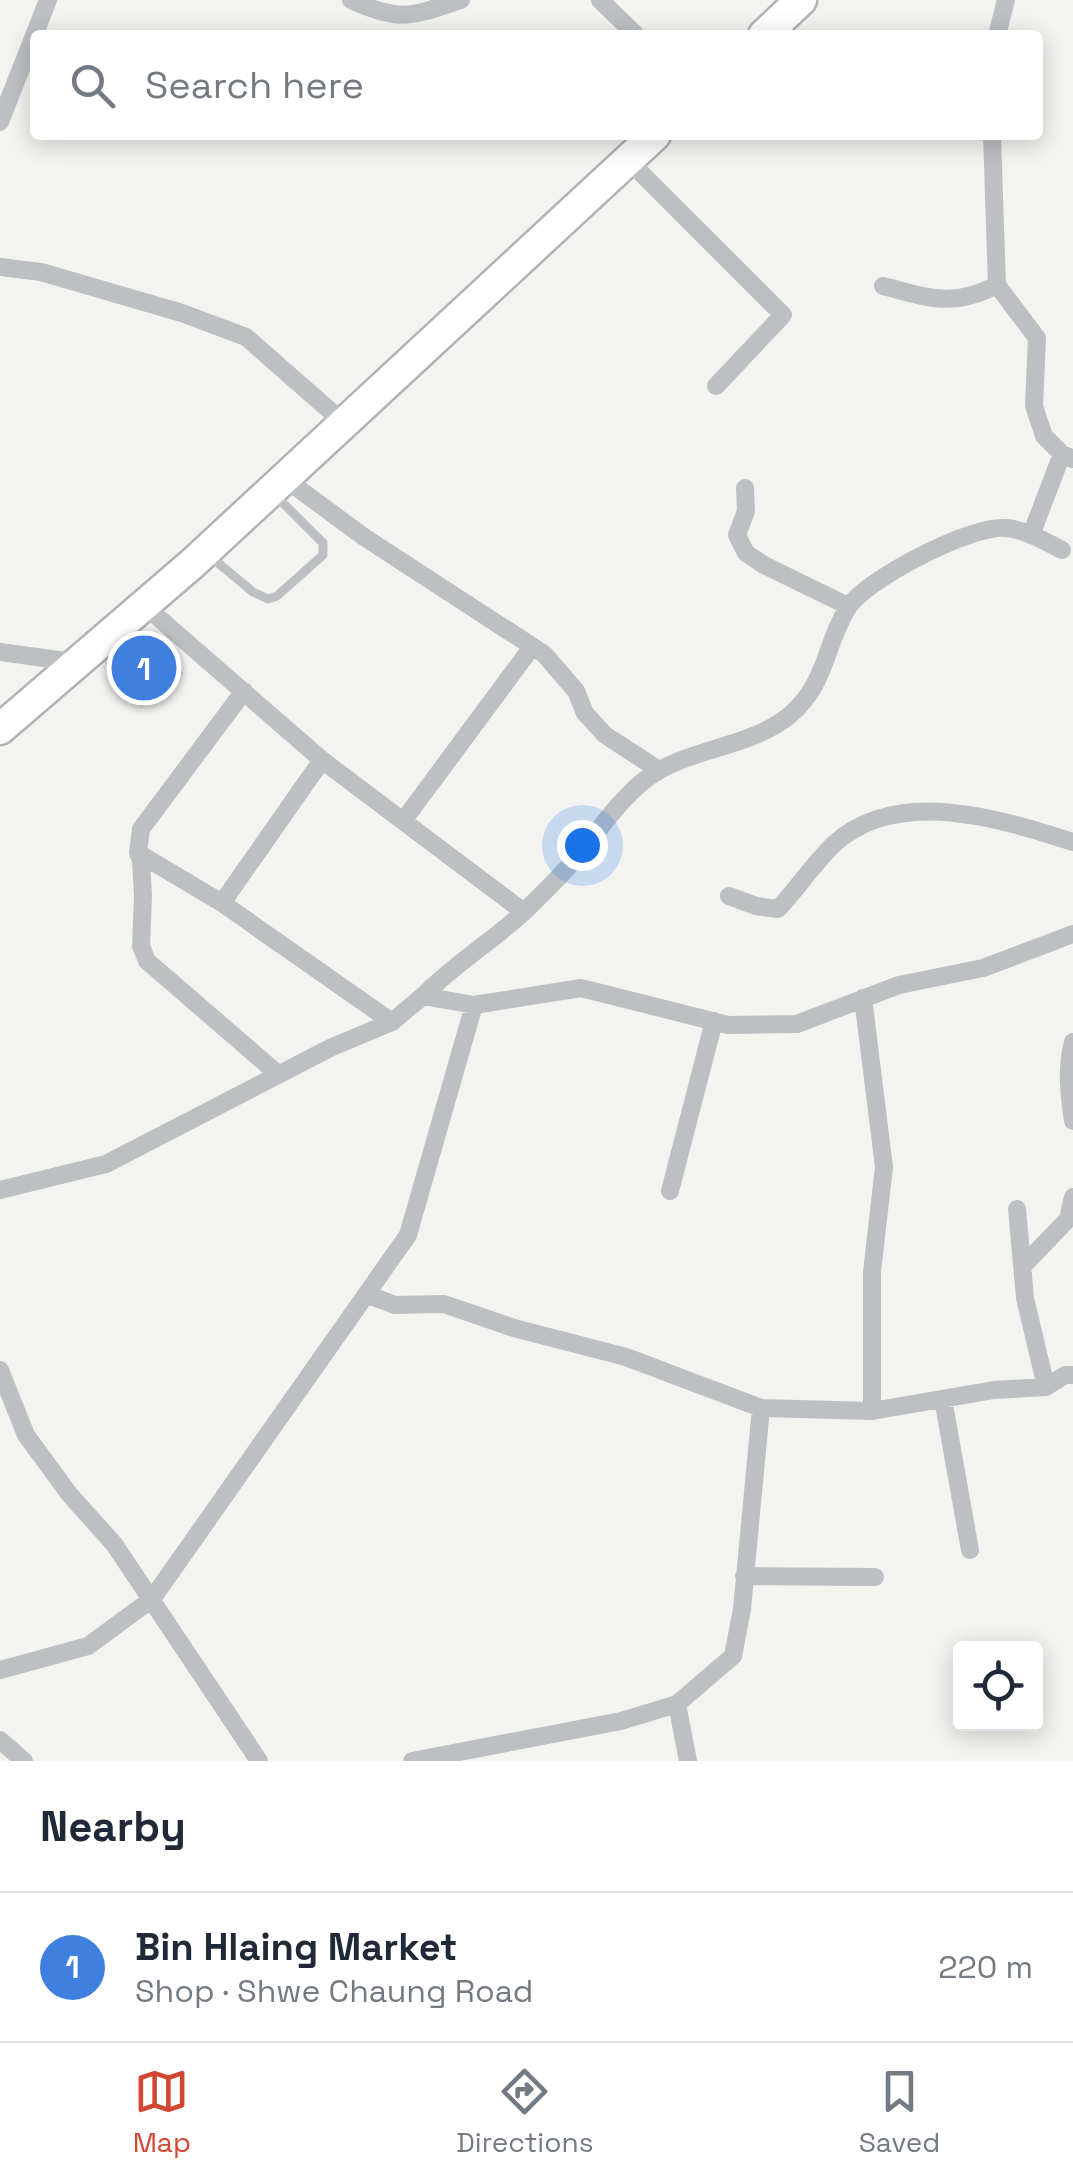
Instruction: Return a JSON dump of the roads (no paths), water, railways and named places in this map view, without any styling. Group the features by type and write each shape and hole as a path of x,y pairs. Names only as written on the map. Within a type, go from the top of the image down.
{"highway":[{"path":"768,30 790,4"},
{"path":"0,729 206,552 650,140"}],"street":[{"path":"36,30 48,0"},
{"path":"351,0 413,16 461,0"},
{"path":"600,0 631,30"},
{"path":"998,30 1006,0"},
{"path":"0,122 30,46"},
{"path":"992,140 998,285 1037,338 1034,406 1044,436 1067,456 1032,535"},
{"path":"628,160 783,316 716,386"},
{"path":"0,267 41,272 182,313 246,337 344,423"},
{"path":"883,286 942,302 971,298 998,285"},
{"path":"278,485 532,646 560,669 576,691 585,713 605,736 659,770"},
{"path":"745,488 746,511 737,535 746,553 848,606"},
{"path":"0,1190 106,1164 330,1048 392,1022 450,968 524,912 571,864 617,808 659,770 708,748 758,736 790,714 818,684 848,606 911,559 983,530 1003,527 1032,535 1062,550"},
{"path":"145,606 322,760 524,912"},
{"path":"403,821 532,646"},
{"path":"0,652 80,663"},
{"path":"244,692 141,829 141,946 147,960 278,1074"},
{"path":"222,903 322,760"},
{"path":"729,896 778,909 835,844 876,818 950,811 1019,825 1073,842"},
{"path":"138,853 222,903 392,1022"},
{"path":"423,996 474,1005 580,988 728,1025 796,1024 899,984 983,968 1073,934"},
{"path":"863,998 884,1168 872,1272 872,1411"},
{"path":"0,1670 88,1646 152,1599 408,1235 474,1005"},
{"path":"670,1191 714,1021"},
{"path":"1073,1042 1068,1090 1073,1121"},
{"path":"1023,1266 1068,1219 1073,1197"},
{"path":"1017,1209 1026,1298 1046,1387"},
{"path":"368,1295 395,1305 444,1304 514,1328 626,1357 761,1408 872,1411 994,1390 1046,1387 1065,1375 1073,1375"},
{"path":"0,1370 26,1435 70,1495 114,1544 260,1761"},
{"path":"942,1400 970,1550"},
{"path":"412,1761 621,1721 677,1704 733,1656 761,1408"},
{"path":"744,1576 876,1577"},
{"path":"677,1704 688,1761"},
{"path":"0,1740 24,1761"}],"lane":[{"path":"206,552 268,599 277,596 322,555 323,543 278,485"}],"place":[{"name":"Bin Hlaing Market","path":"144,668"}]}
